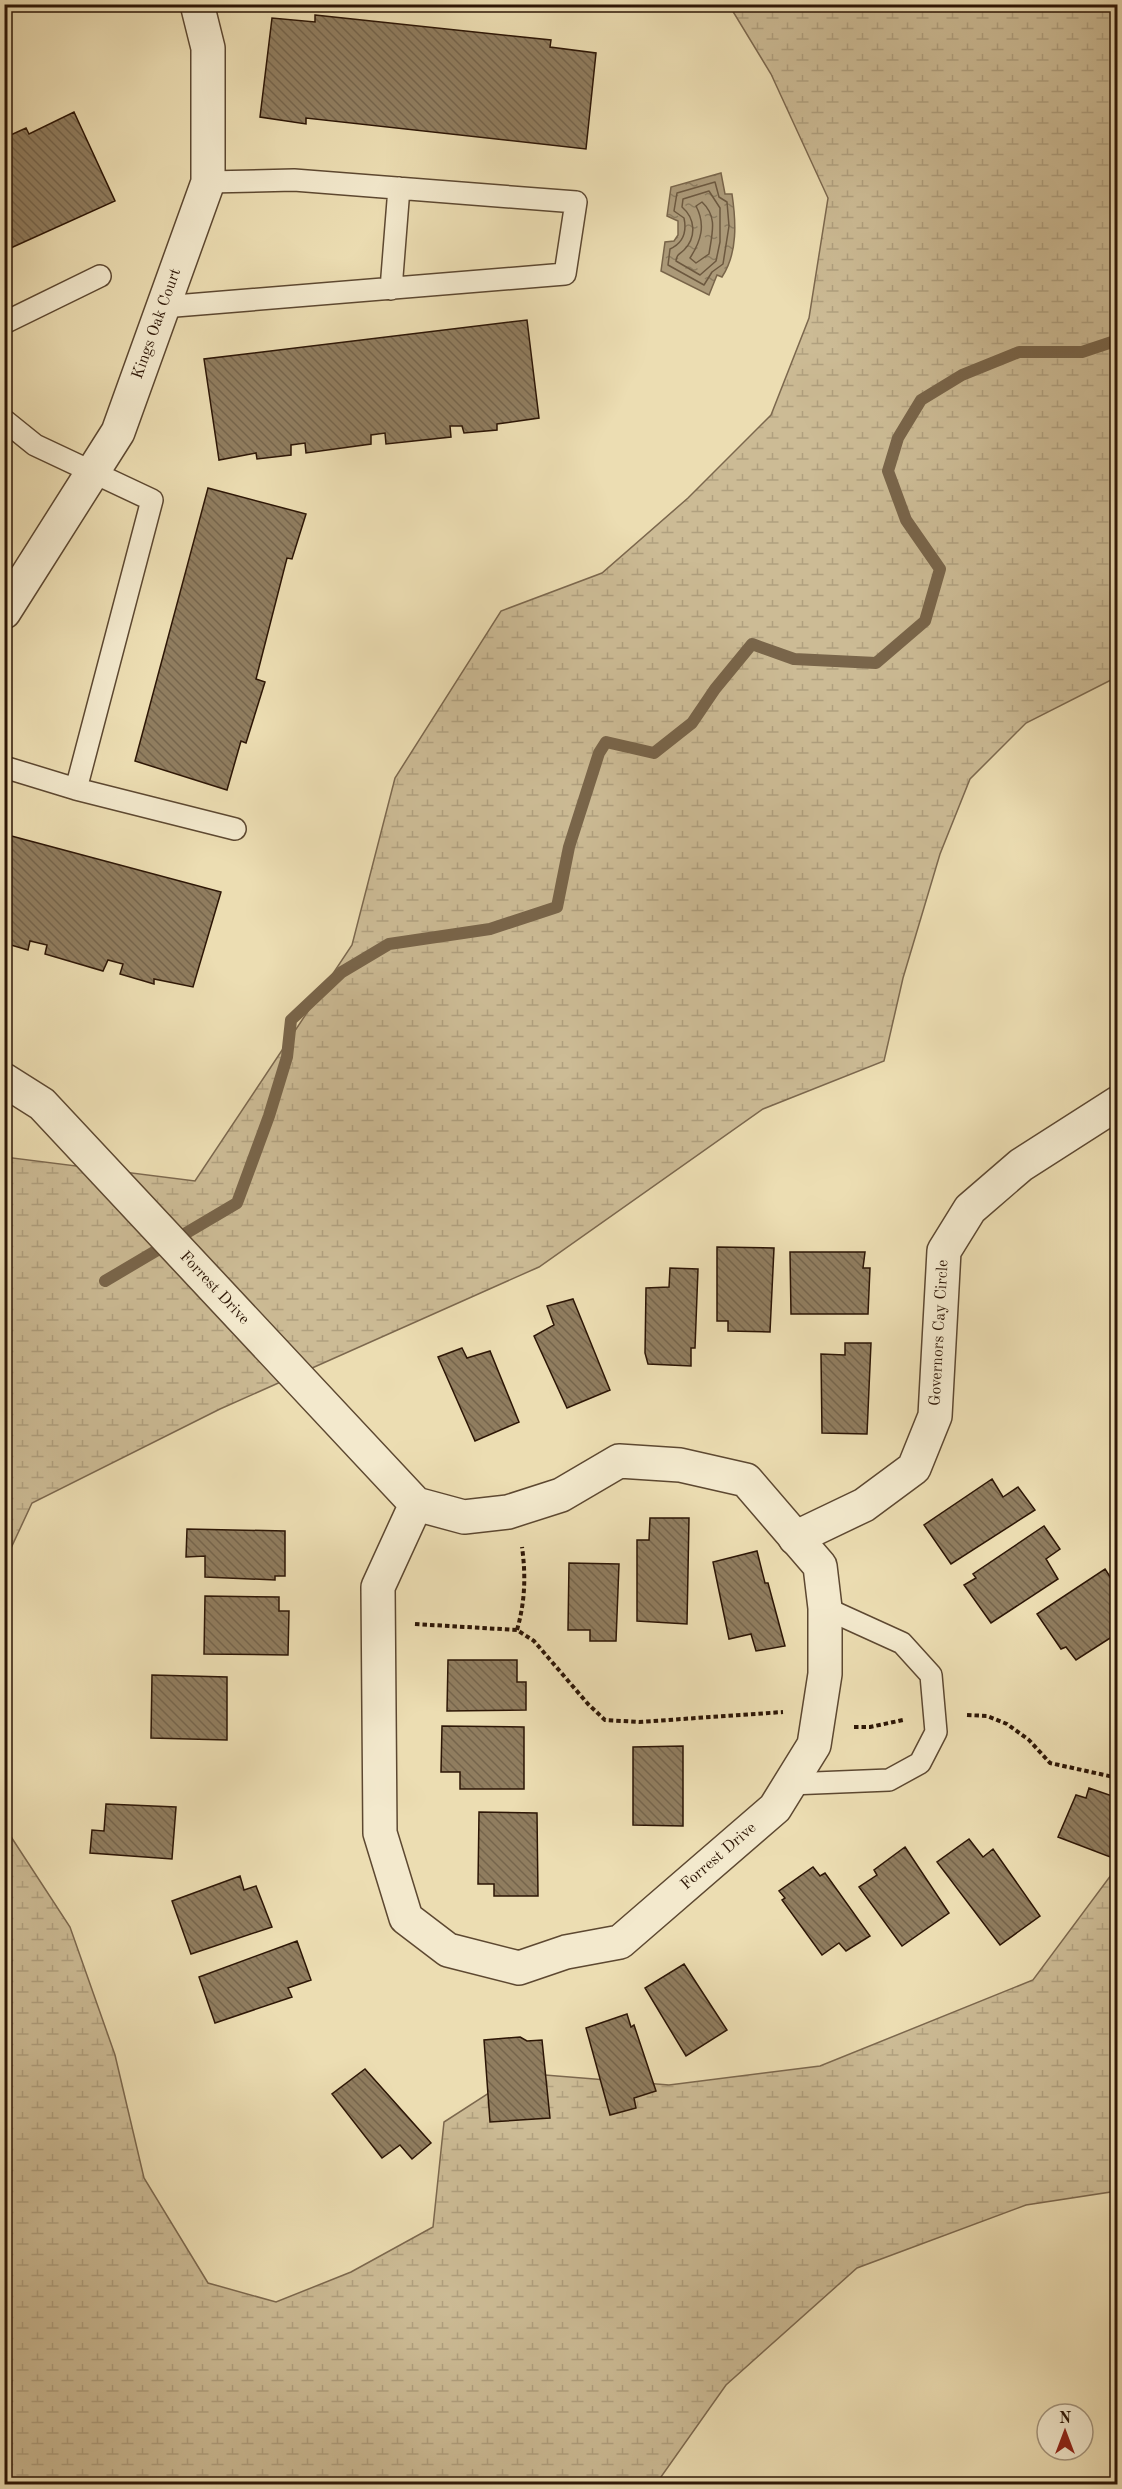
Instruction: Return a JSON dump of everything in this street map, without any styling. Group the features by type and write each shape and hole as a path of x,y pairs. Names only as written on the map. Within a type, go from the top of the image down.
{"street":[{"name":"Kings Oak Court","path":"4,612 118,432 208,182 208,48 197,4"},
{"name":"Forrest Drive","path":"4,1080 42,1104 416,1504 464,1517 508,1512 561,1495 619,1461 680,1465 746,1480 820,1566 825,1608 825,1674 814,1745 775,1808 621,1942 566,1952 519,1968 448,1950 406,1918 380,1833 378,1587 416,1504"},
{"name":"Governors Cay Circle","path":"795,1538 864,1505 914,1468 935,1416 944,1251 970,1209 1021,1165 1118,1102"}],"lane":[{"path":"163,307 565,274 576,202 294,180 208,182"},
{"path":"391,289 399,188"},
{"path":"4,323 100,276"},
{"path":"4,420 35,446 152,500 76,789"},
{"path":"4,767 76,789 235,829"},
{"path":"790,1784 889,1780 920,1763 936,1732 931,1675 902,1643 825,1608"}],"path":[{"path":"508,1512 521,1540 525,1571 523,1607 518,1630"},
{"path":"379,1622 518,1630 534,1641 588,1704 605,1720 639,1722 779,1712 819,1716 846,1726 870,1726 935,1716 987,1716 1007,1724 1029,1740 1050,1763 1118,1778"}],"green space":[{"path":"729,5 1117,5 1117,677 1026,723 970,779 940,854 903,978 884,1061 763,1109 539,1267 220,1409 32,1503 5,1561 5,1157 195,1181 352,945 395,778 501,611 602,573 688,498 771,415 809,318 828,198 771,74"},
{"path":"4,1826 70,1927 115,2055 144,2178 208,2283 276,2302 351,2272 433,2227 444,2122 520,2073 669,2085 820,2066 1033,1980 1117,1867 1117,2191 1026,2205 857,2268 726,2385 656,2484 5,2484"}],"water":[{"path":"721,173 725,194 732,194 734,237 727,268 722,277 717,275 709,295 661,271 665,242 674,241 678,235 678,221 667,216 671,187"}],"building":[{"path":"315,15 551,40 550,47 596,53 586,149 306,118 306,124 260,117 272,18 315,22"},
{"path":"74,112 115,201 4,251 4,138 26,128 29,134"},
{"path":"527,320 539,418 497,424 497,430 464,433 462,426 450,426 451,437 386,444 385,433 371,435 371,444 306,453 305,443 291,445 291,455 257,459 256,453 219,460 204,359"},
{"path":"208,488 306,514 292,559 287,558 256,679 265,682 246,743 241,741 227,790 135,761"},
{"path":"4,834 221,892 193,987 154,979 154,984 120,974 123,964 108,960 103,971 45,954 47,945 30,941 28,950 4,943"},
{"path":"717,1247 774,1248 770,1332 728,1331 728,1321 717,1321"},
{"path":"790,1252 865,1252 863,1268 870,1268 868,1314 791,1314"},
{"path":"670,1268 698,1269 695,1348 691,1348 691,1366 648,1364 645,1353 646,1288 669,1287"},
{"path":"573,1299 610,1390 567,1408 534,1336 554,1325 547,1306"},
{"path":"845,1343 871,1343 867,1434 822,1433 821,1354 845,1355"},
{"path":"462,1348 467,1358 490,1351 519,1422 475,1441 438,1357"},
{"path":"992,1479 1003,1497 1018,1487 1035,1510 951,1564 924,1525"},
{"path":"650,1518 689,1518 687,1624 637,1621 637,1540 649,1540"},
{"path":"1044,1526 1060,1549 1046,1559 1058,1579 991,1623 964,1585 976,1578 973,1574"},
{"path":"187,1529 285,1531 285,1576 275,1576 275,1580 205,1577 205,1556 186,1557"},
{"path":"757,1551 785,1646 756,1651 751,1634 729,1639 713,1562"},
{"path":"569,1563 619,1564 616,1641 590,1641 590,1630 568,1630"},
{"path":"1105,1569 1118,1589 1118,1633 1076,1660 1066,1647 1061,1649 1037,1614"},
{"path":"205,1596 279,1597 279,1611 289,1611 288,1655 204,1654"},
{"path":"448,1660 517,1660 517,1682 526,1682 526,1710 447,1711"},
{"path":"152,1675 227,1677 227,1740 151,1738"},
{"path":"442,1726 524,1727 524,1789 460,1789 460,1772 441,1772"},
{"path":"683,1746 683,1826 633,1825 633,1747"},
{"path":"1089,1788 1118,1798 1118,1860 1058,1837 1076,1795 1086,1798"},
{"path":"106,1804 176,1807 172,1859 90,1853 92,1830 104,1831"},
{"path":"479,1812 537,1813 538,1896 494,1896 494,1884 478,1884"},
{"path":"969,1839 983,1857 993,1849 1040,1916 1000,1945 937,1862"},
{"path":"905,1847 949,1913 902,1946 859,1887 877,1875 874,1870"},
{"path":"813,1867 820,1876 825,1873 870,1936 846,1951 839,1943 822,1955 782,1900 785,1898 779,1891"},
{"path":"240,1876 244,1890 256,1886 272,1927 191,1954 172,1901"},
{"path":"297,1941 311,1980 288,1988 292,1997 215,2023 199,1977"},
{"path":"684,1964 727,2030 686,2056 645,1988"},
{"path":"627,2014 631,2027 634,2025 656,2091 634,2098 636,2108 610,2115 586,2028"},
{"path":"520,2037 527,2041 542,2040 550,2118 490,2122 484,2040"},
{"path":"365,2069 431,2143 412,2159 400,2145 382,2158 332,2094"}],"waterway":[{"path":"105,1281 237,1203 269,1116 287,1057 291,1020 342,972 389,944 490,929 557,907 569,847 599,753 606,742 654,753 692,723 715,689 752,644 794,659 876,663 925,621 940,569 906,520 888,471 898,438 921,400 962,375 1019,352 1082,352 1118,340"}]}
